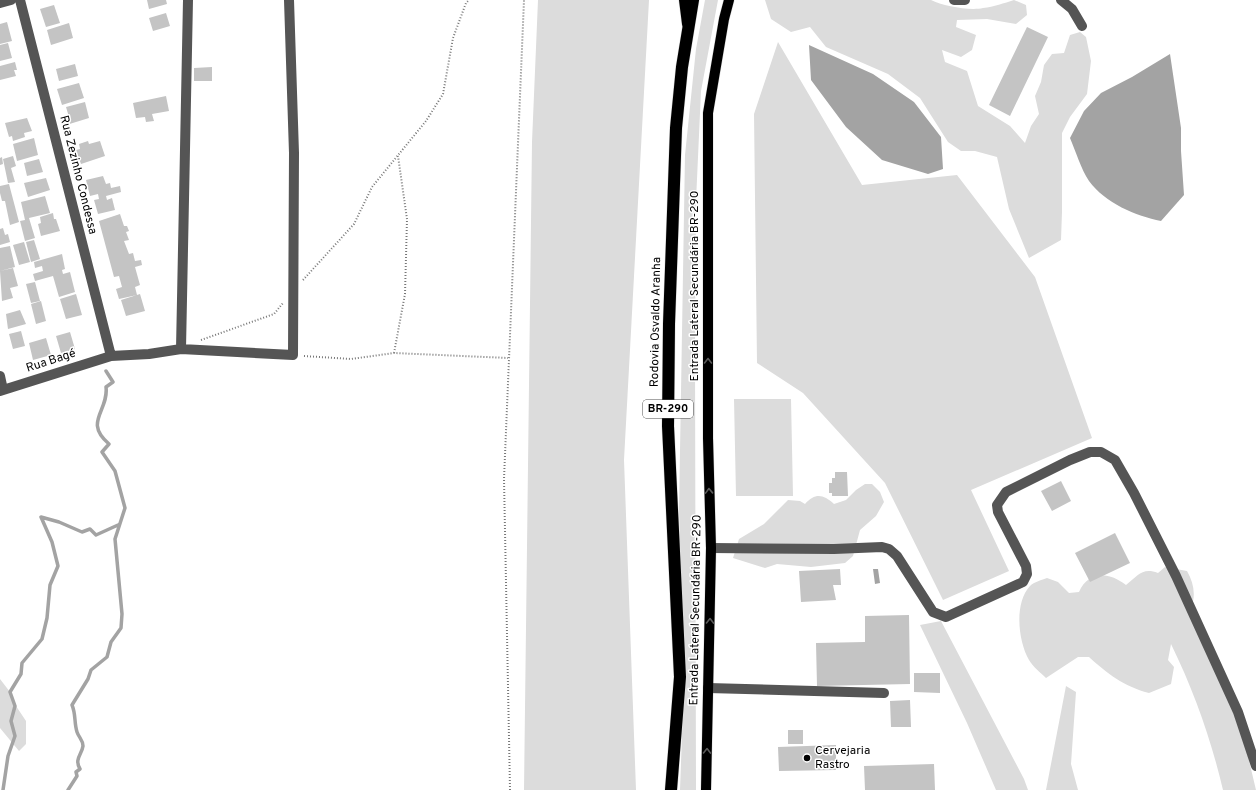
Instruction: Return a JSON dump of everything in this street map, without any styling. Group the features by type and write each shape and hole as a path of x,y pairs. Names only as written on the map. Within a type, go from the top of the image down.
{"highway":[{"name":"Rodovia Osvaldo Aranha","path":"671,790 680,676 668,426 669,324 676,128 688,28 693,0"}],"main road":[{"path":"684,0 688,28"},
{"name":"Entrada Lateral Secundária BR-290","path":"706,790 711,548 708,438 708,113 724,19 729,0"}],"street":[{"path":"0,3 11,0"},
{"name":"Rua Zezinho Condessa","path":"20,0 111,356"},
{"path":"181,349 188,0"},
{"path":"289,0 294,153 293,355"},
{"path":"954,0 965,0"},
{"path":"1061,0 1072,9 1082,26"},
{"name":"Rua Bagé","path":"2,391 111,356 149,354 181,349 293,355"},
{"path":"0,376 2,391"},
{"path":"711,548 834,549 882,547 889,549 897,556 933,612 946,617 1023,582 1027,574 1026,566 998,512 997,505 1006,492 1070,460 1090,452 1101,452 1108,454 1115,460 1134,493 1176,576 1238,712 1256,766"},
{"path":"708,688 884,693"}],"path":[{"path":"200,340 274,314 354,224 372,187 426,122 443,94 453,38 466,4 469,0"},
{"path":"510,790 504,479 524,0"},
{"path":"394,354 405,294 407,227 398,156"},
{"path":"293,355 351,359 394,354 508,358"}],"shaded area":[{"path":"538,0 649,0 624,460 636,790 524,790 532,142"},
{"path":"705,0 718,0 701,91 696,201 696,790 680,790 684,679 679,510 685,155 696,49"},
{"path":"765,0 931,0 949,6 971,9 991,7 1014,0 1026,5 1027,15 1016,24 987,19 957,20 956,27 976,35 972,50 961,57 942,50 945,62 967,71 978,106 1010,126 1025,143 1031,126 1039,114 1035,96 1041,82 1044,65 1052,54 1064,53 1070,35 1080,32 1086,37 1091,61 1087,94 1070,117 1062,133 1061,240 1029,258 1009,209 997,157 975,151 961,151 948,142 920,98 888,74 826,47 810,27 791,32 771,19"},
{"path":"778,42 862,185 957,175 1035,277 1092,438 971,490 1009,571 943,600 885,483 803,393 757,363 754,114"},
{"path":"809,45 873,74 914,102 941,137 943,169 928,174 882,160 846,127 811,80"},
{"path":"1170,54 1181,128 1184,195 1161,221 1131,212 1103,196 1089,181 1070,138 1084,111 1101,93 1132,77"},
{"path":"734,399 791,399 793,496 736,496"},
{"path":"865,484 872,484 880,492 884,502 876,516 860,530 853,556 845,563 811,567 777,564 765,568 733,558 739,539 764,524 788,500 800,501 805,504 812,498 819,496 826,498 834,504 846,500 856,490"},
{"path":"1165,567 1187,571 1191,580 1194,594 1191,608 1242,731 1256,790 1223,790 1213,752 1201,716 1187,679 1171,644 1168,660 1174,667 1171,684 1149,693 1131,687 1116,679 1089,657 1078,657 1046,678 1033,665 1025,652 1020,633 1020,612 1025,593 1034,583 1047,578 1058,582 1069,593 1079,592 1088,580 1100,575 1113,578 1126,585 1140,573 1153,571 1158,573"},
{"path":"873,569 878,569 880,583 875,584"},
{"path":"941,621 1024,779 1028,790 996,790 967,723 920,625"},
{"path":"0,679 10,692 16,706 26,721 26,744 19,751 0,728"},
{"path":"1066,686 1076,692 1071,764 1078,790 1046,790"}],"building":[{"path":"147,0 166,0 167,4 149,9"},
{"path":"54,5 60,23 46,27 40,9"},
{"path":"166,13 170,26 153,31 149,18"},
{"path":"7,22 12,41 0,44 0,24"},
{"path":"69,23 73,38 51,45 47,30"},
{"path":"1027,27 1048,37 1010,116 989,105"},
{"path":"8,43 12,58 0,61 0,45"},
{"path":"15,62 17,70 14,70 16,76 0,80 0,66"},
{"path":"75,64 78,76 59,81 56,69"},
{"path":"212,67 212,81 194,81 194,68"},
{"path":"79,83 84,98 62,105 57,89"},
{"path":"166,96 169,111 152,114 154,121 146,122 145,117 136,118 133,103"},
{"path":"85,102 89,118 63,126 61,118 69,117 66,107"},
{"path":"27,118 32,131 24,133 25,137 13,141 12,136 9,137 5,123"},
{"path":"34,138 38,155 17,161 13,144"},
{"path":"88,141 89,144 100,141 105,156 81,164 76,150 80,149 79,144"},
{"path":"13,156 16,166 11,168 15,182 8,183 3,159"},
{"path":"2,157 3,164 0,165 0,158"},
{"path":"39,159 43,172 27,176 24,163"},
{"path":"103,176 106,184 110,183 111,188 120,186 121,192 106,196 107,200 112,198 115,210 98,214 94,200 99,199 98,194 90,196 86,180"},
{"path":"46,178 50,190 28,197 24,183"},
{"path":"9,184 19,222 10,225 5,201 2,201 0,193 0,186"},
{"path":"45,196 50,213 29,218 35,238 25,241 20,221 25,220 21,202"},
{"path":"53,213 54,219 56,219 60,231 41,236 38,224 41,223 40,217"},
{"path":"120,214 124,226 127,226 129,231 126,232 129,240 124,241 129,254 133,253 135,261 141,260 142,265 135,267 140,285 135,287 137,295 119,299 116,289 122,287 119,276 114,277 99,221"},
{"path":"3,228 5,235 8,234 10,242 0,245 0,229"},
{"path":"34,240 40,259 31,262 26,242"},
{"path":"24,242 30,262 19,265 13,245"},
{"path":"10,246 15,267 0,271 0,248"},
{"path":"62,254 65,269 62,270 63,274 70,272 75,292 59,297 53,276 35,281 33,274 43,271 42,266 35,268 34,262"},
{"path":"13,268 18,286 10,288 13,298 2,301 0,271"},
{"path":"35,282 40,301 31,303 26,284"},
{"path":"76,294 82,315 66,319 60,299"},
{"path":"140,294 145,311 126,316 121,300"},
{"path":"41,301 46,321 36,324 31,304"},
{"path":"20,310 26,324 8,329 6,314"},
{"path":"21,331 25,346 13,349 9,334"},
{"path":"70,332 75,349 61,353 56,336"},
{"path":"46,338 51,355 33,360 29,343"},
{"path":"835,472 847,472 848,496 832,496 832,493 829,493 829,483 832,483 832,478 835,478"},
{"path":"1061,481 1071,501 1052,511 1041,491"},
{"path":"1115,533 1130,563 1090,582 1075,553"},
{"path":"840,569 841,585 833,585 836,600 801,602 799,571"},
{"path":"909,615 910,684 817,686 816,643 865,642 865,616"},
{"path":"914,673 940,673 940,693 914,692"},
{"path":"910,700 911,727 891,727 890,701"},
{"path":"788,730 803,730 803,744 788,744"},
{"name":"Cervejaria Rastro","path":"836,745 836,770 779,771 778,747"},
{"path":"934,764 935,790 865,790 864,766"}],"waterway":[{"path":"68,790 77,776 76,772 80,769 78,759 83,746 76,729 72,705 88,679 91,670 107,657 111,642 121,628 122,614 115,539 125,508 115,471 102,452 109,444 102,436 98,429 97,423 104,403 106,387 113,382 106,371"},
{"path":"3,790 8,756 15,736 11,721 15,706 10,692 21,674 22,663 42,639 47,618 50,585 58,566 52,542 41,517 59,522 82,532 90,529 96,535 118,525"}],"place":[{"name":"Cervejaria Rastro","path":"807,758"}]}
